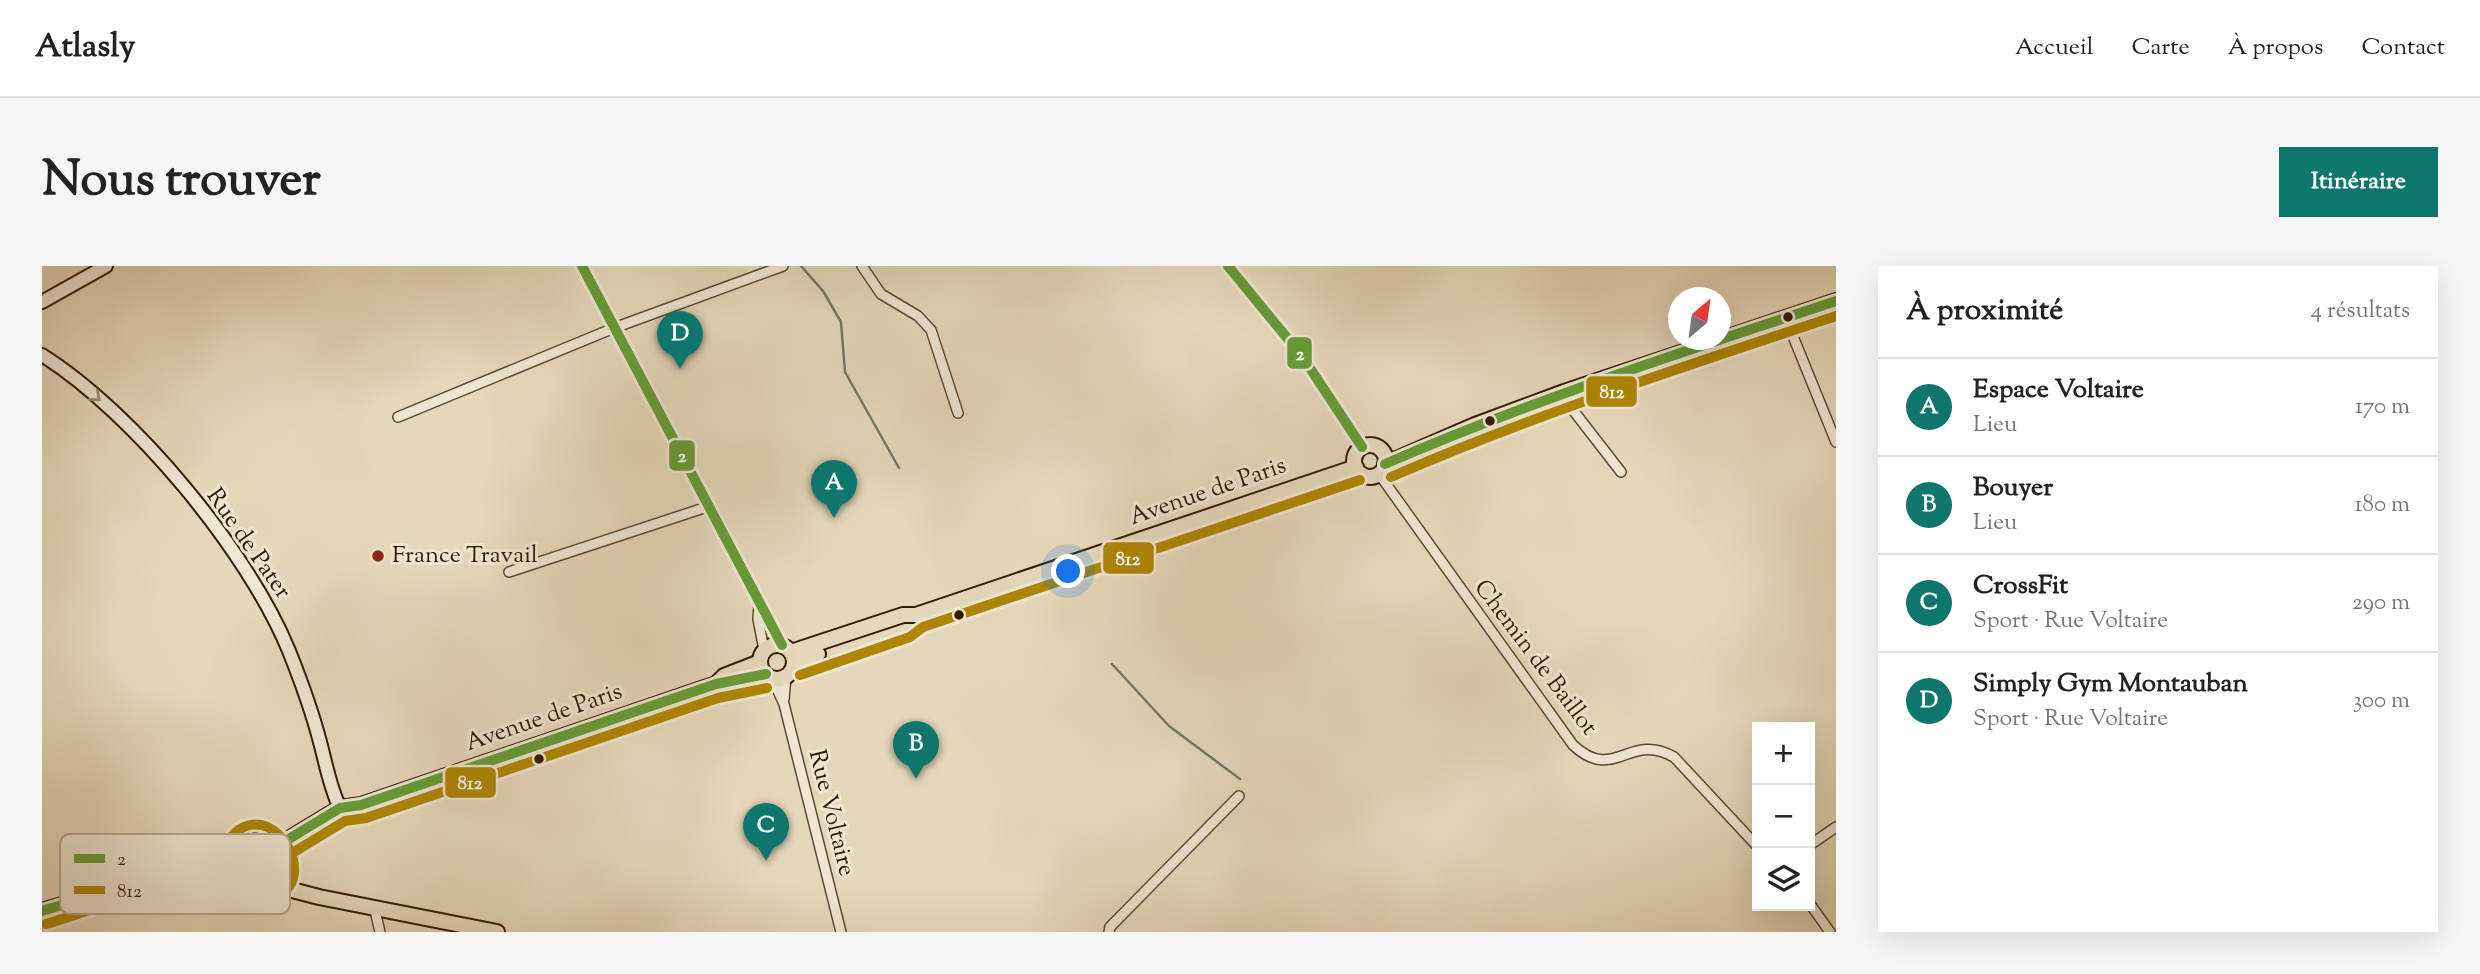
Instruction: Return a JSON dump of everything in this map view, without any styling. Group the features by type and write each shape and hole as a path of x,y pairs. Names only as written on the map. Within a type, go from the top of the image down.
{"main road":[{"path":"1382,463 1370,445 1362,447 1354,458 1356,467 1363,475 1382,463 1564,392 1836,301"},
{"name":"Avenue de Paris","path":"290,838 340,808 361,804 716,684 727,685 770,668 770,646 789,653 905,624 916,615 1356,467"},
{"path":"770,668 789,653"},
{"path":"290,889 319,897 498,932"},
{"path":"42,911 60,905"}],"street":[{"path":"42,302 106,266"},
{"name":"Rue Voltaire","path":"582,266 707,507 789,653"},
{"path":"398,416 614,328 782,266"},
{"path":"862,266 881,295 918,316 931,330 958,413"},
{"path":"1228,266 1302,356 1362,447"},
{"path":"1786,318 1836,442"},
{"name":"Rue de Pater","path":"42,355 100,400 157,457 212,524 279,629 311,712 340,808"},
{"path":"1564,392 1569,405 1620,472"},
{"name":"Chemin de Baillot","path":"1382,463 1573,745 1590,759 1600,761 1609,761 1645,747 1666,752 1674,757 1752,841"},
{"path":"509,572 707,507"},
{"name":"Rue Voltaire","path":"760,605 758,619 770,668 784,704 841,932"},
{"path":"1109,932 1110,927 1239,796"},
{"path":"1815,842 1836,827"},
{"path":"374,906 380,932"},
{"path":"1815,911 1830,932"}],"waterway":[{"path":"801,266 823,291 841,322 845,372 899,468"},
{"path":"1112,664 1169,726 1240,779"}],"transit line":[{"name":"2","path":"582,266 782,645"},
{"name":"2","path":"1228,266 1302,356 1362,447"},
{"name":"2","path":"1385,464 1552,398 1836,301"},
{"name":"812","path":"1391,477 1556,412 1836,316"},
{"name":"812","path":"800,675 910,637 923,627 1360,480"},
{"name":"2","path":"290,838 340,808 361,805 716,684 766,674"},
{"name":"812","path":"290,855 345,821 366,818 718,698 767,688"},
{"name":"812","path":"234,834 253,825 269,828 276,834"},
{"name":"812","path":"290,852 294,874 290,882"},
{"name":"2","path":"42,911 60,906"},
{"name":"812","path":"46,924 77,914"}],"place":[{"name":"Simply Gym Montauban","path":"680,369"},
{"name":"Espace Voltaire","path":"834,518"},
{"name":"France Travail","path":"378,556"},
{"name":"Bouyer","path":"916,779"},
{"name":"CrossFit","path":"766,861"}]}
